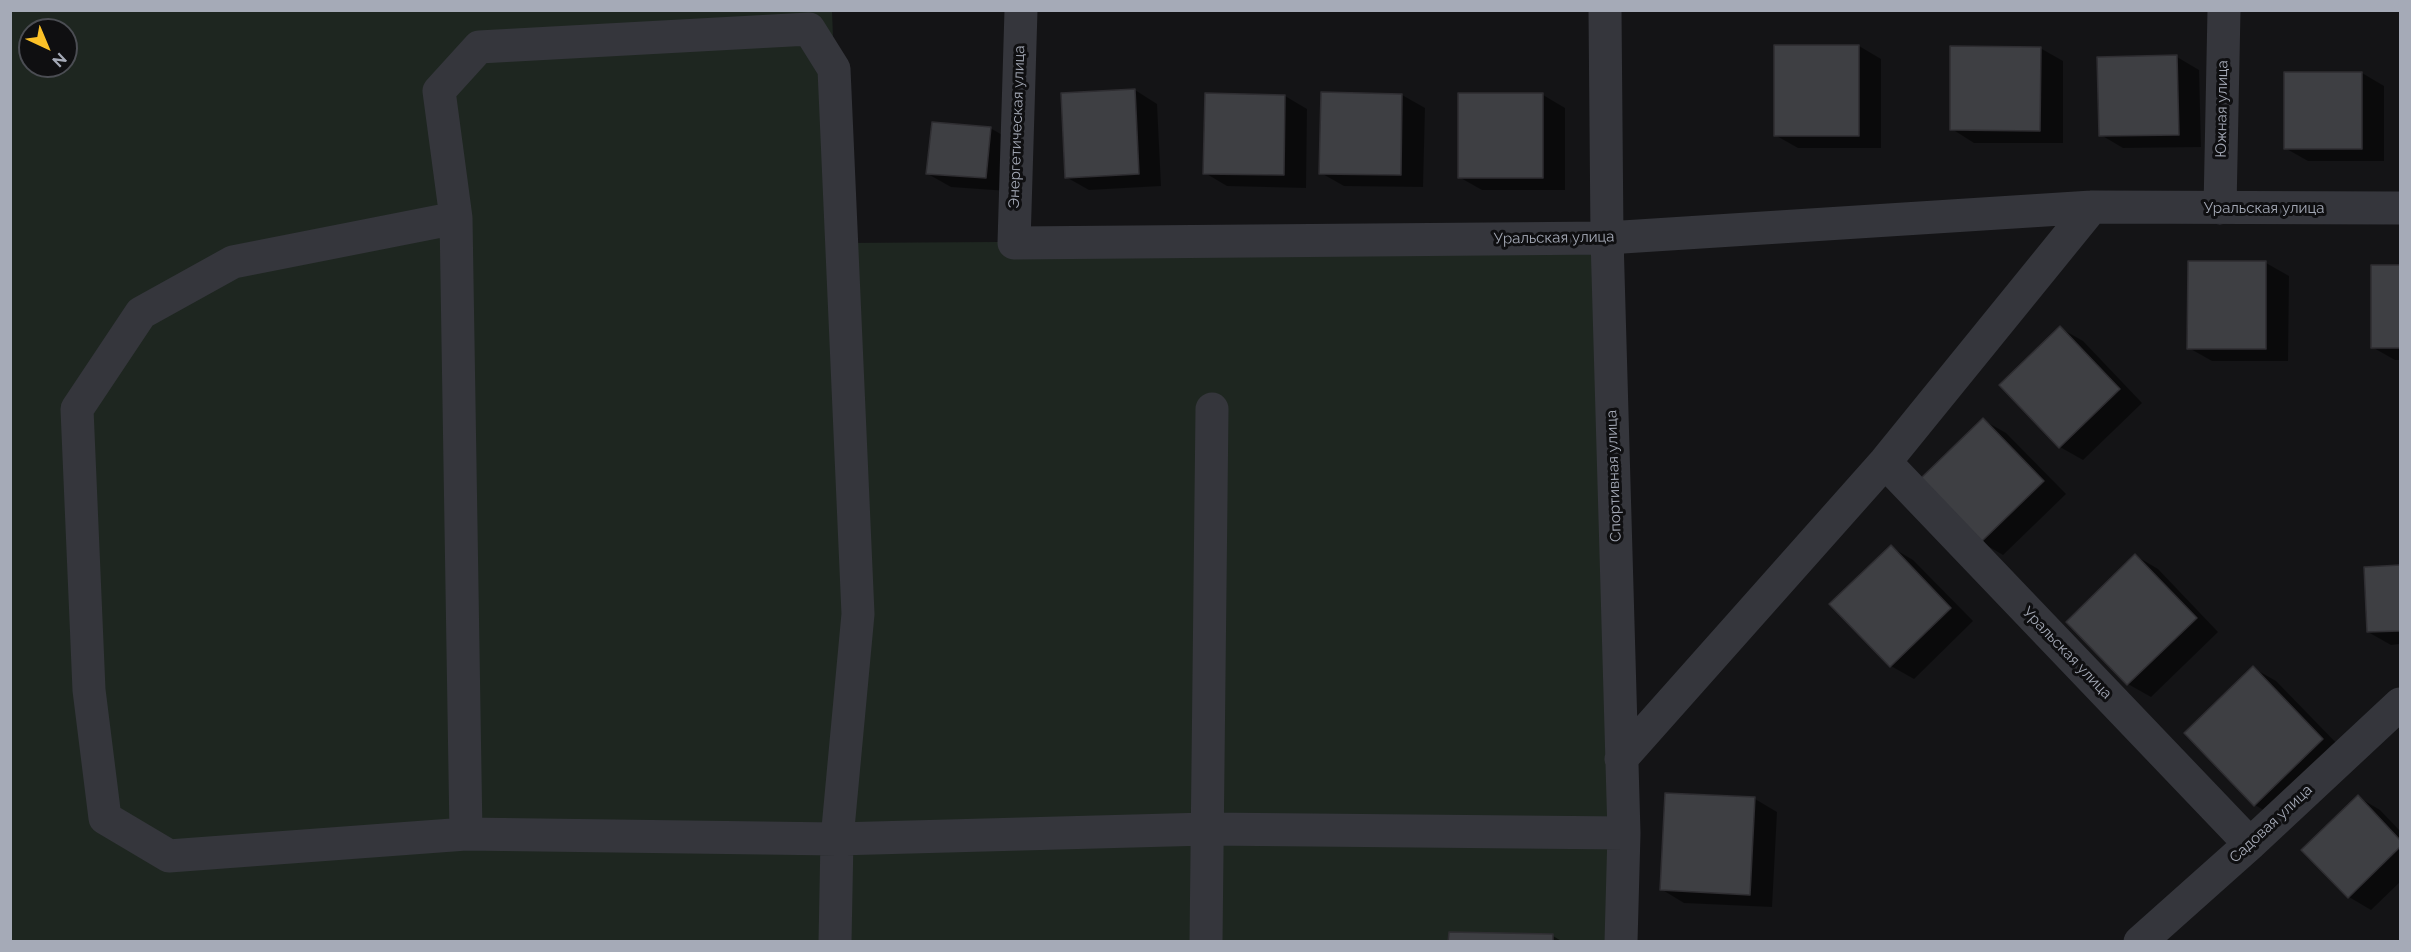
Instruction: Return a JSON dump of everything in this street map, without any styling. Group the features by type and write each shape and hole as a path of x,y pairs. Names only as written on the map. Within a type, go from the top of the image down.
{"street":[{"name":"Энергетическая улица","path":"1014,243 1021,10"},
{"name":"Спортивная улица","path":"1605,10 1607,238 1624,833 1621,942"},
{"name":"Южная улица","path":"2220,208 2224,10"},
{"path":"466,834 456,218 440,92 479,47 809,29 834,69 858,614 837,839 835,942"},
{"name":"Уральская улица","path":"1014,243 1607,238 2092,207 2400,208"},
{"path":"1621,759 1885,462 2092,207"},
{"path":"456,218 233,262 141,313 76,409 89,690 105,818 169,856 466,834 837,839 1207,829 1624,833"},
{"path":"1206,942 1212,409"},
{"name":"Уральская улица","path":"1885,462 2250,844"},
{"name":"Садовая улица","path":"2140,942 2250,844 2400,704"}],"shaded area":[{"path":"10,11 832,11 841,243 1607,238 1621,941 11,941"}],"building":[{"path":"1774,45 1859,45 1859,136 1774,136"},
{"path":"1950,46 2041,47 2040,131 1950,130"},
{"path":"2177,55 2179,135 2099,136 2097,57"},
{"path":"2284,72 2362,72 2362,149 2284,149"},
{"path":"1135,89 1139,174 1065,178 1061,93"},
{"path":"1321,92 1402,94 1401,175 1319,174"},
{"path":"1205,93 1285,95 1284,175 1203,174"},
{"path":"1458,93 1543,93 1543,178 1458,178"},
{"path":"932,122 991,127 986,178 926,174"},
{"path":"2188,261 2266,261 2266,349 2187,349"},
{"path":"2371,265 2400,265 2400,348 2371,348"},
{"path":"2060,326 2120,389 2059,448 1999,385"},
{"path":"1983,418 2044,481 1980,543 1919,480"},
{"path":"1891,545 1951,608 1890,667 1829,604"},
{"path":"2135,554 2197,618 2127,685 2066,622"},
{"path":"2400,565 2400,631 2367,632 2364,567"},
{"path":"2253,666 2323,739 2254,806 2184,733"},
{"path":"1665,793 1755,797 1750,895 1660,890"},
{"path":"2358,795 2400,840 2400,847 2348,898 2301,850"},
{"path":"1449,932 1553,934 1553,942 1448,942"}]}
